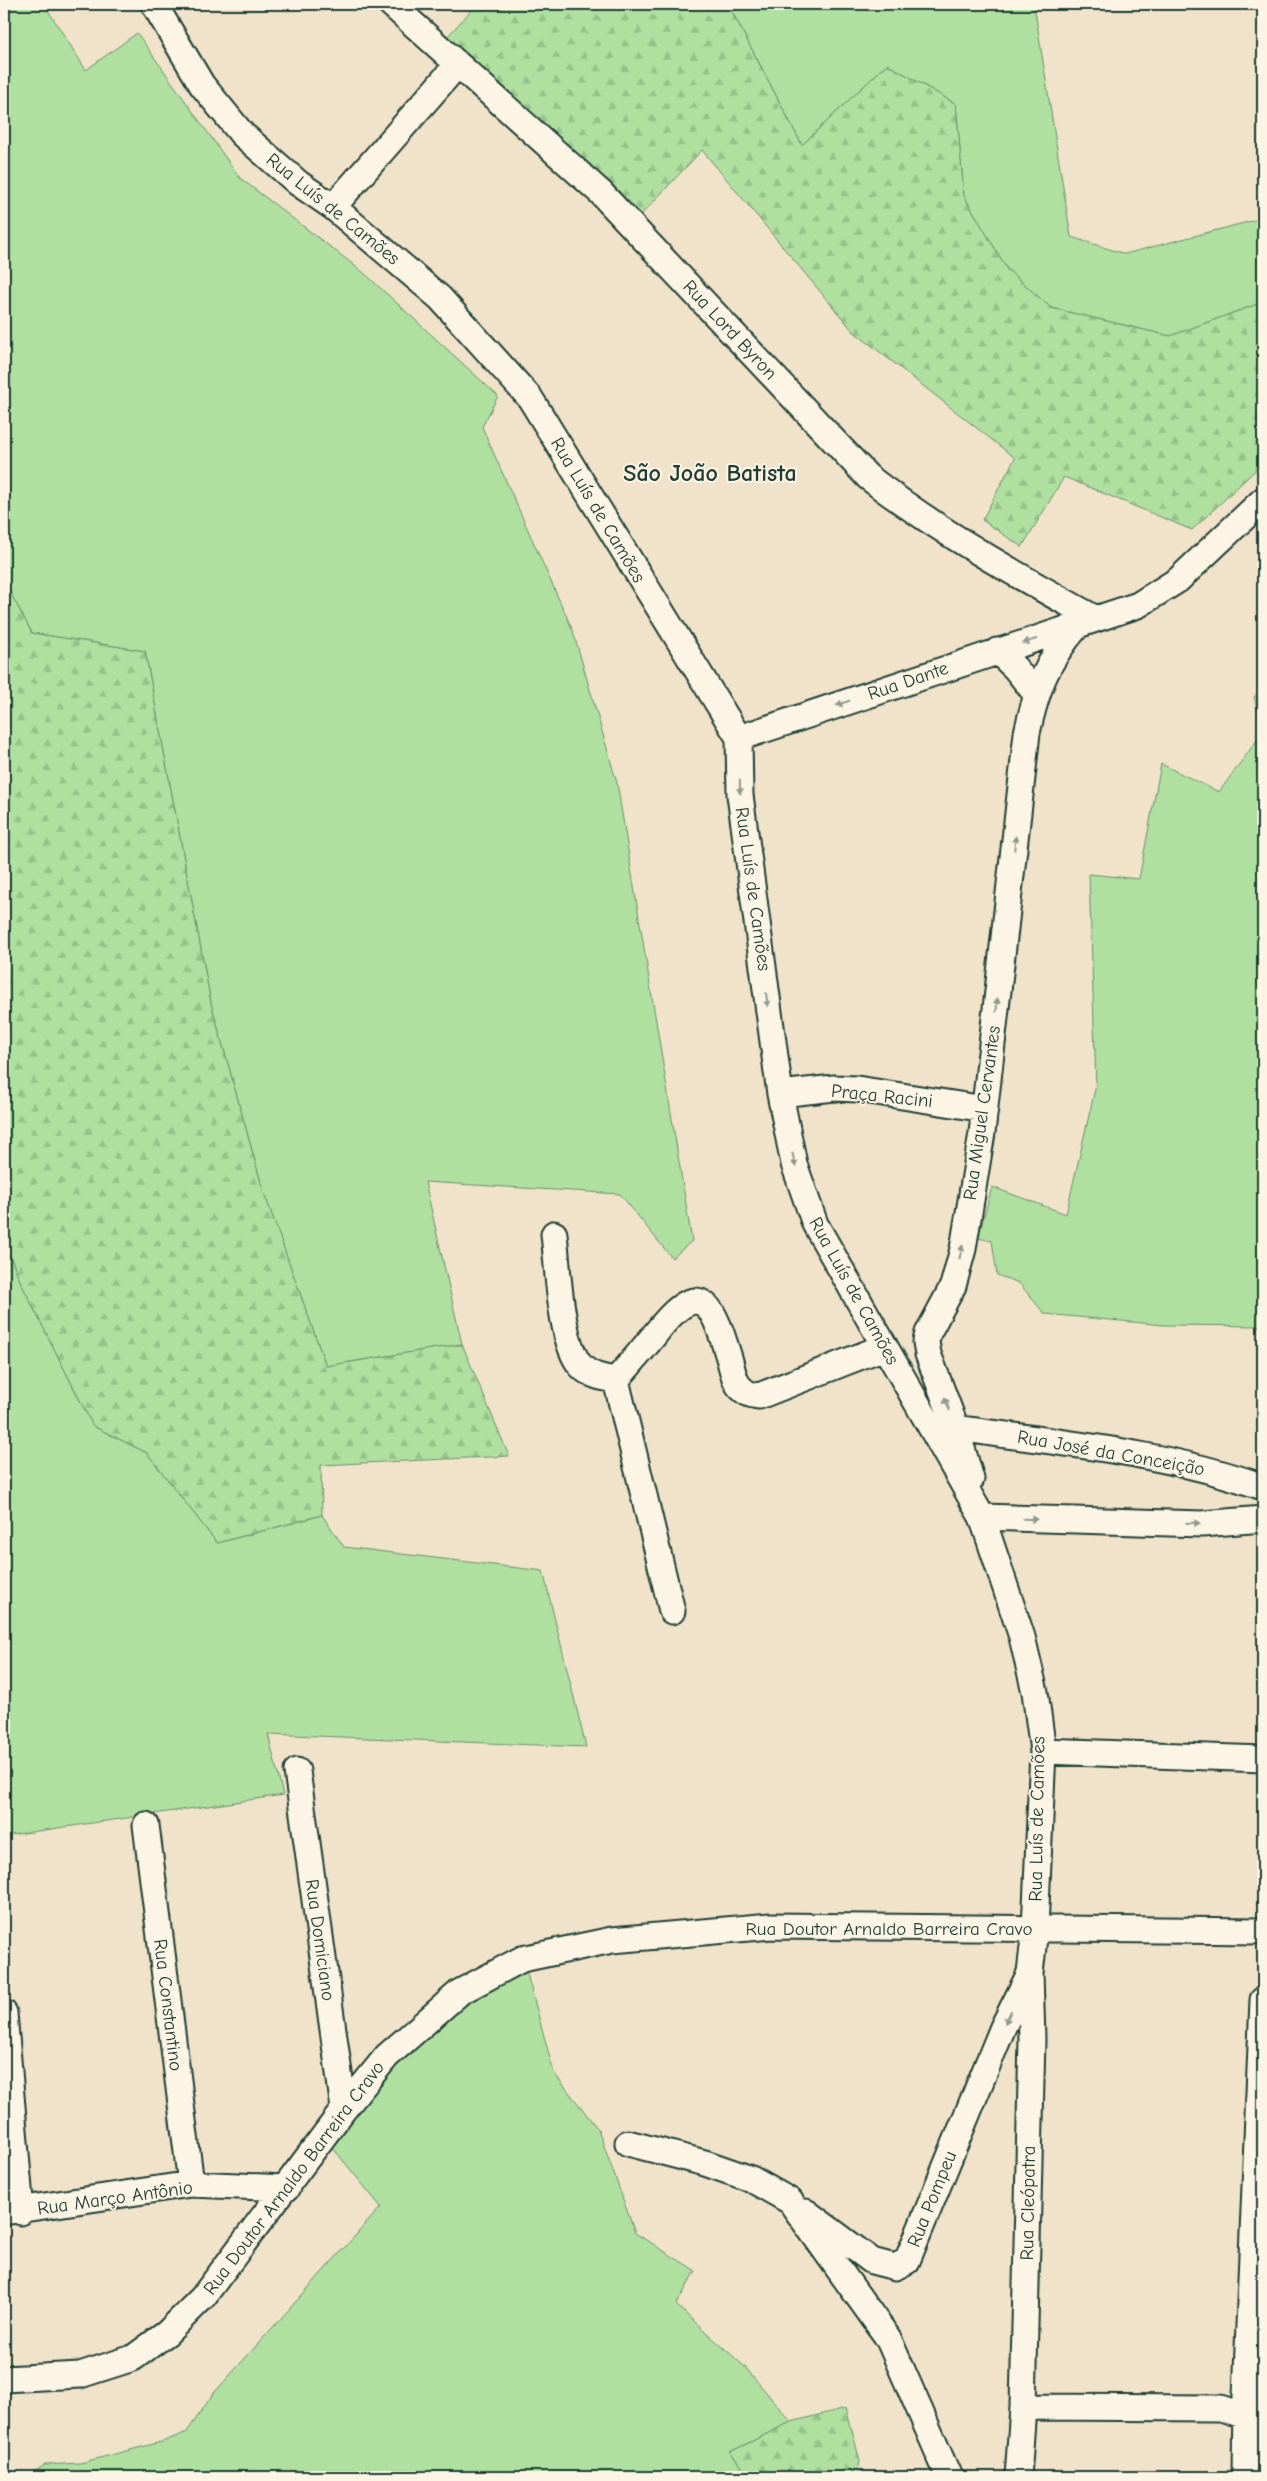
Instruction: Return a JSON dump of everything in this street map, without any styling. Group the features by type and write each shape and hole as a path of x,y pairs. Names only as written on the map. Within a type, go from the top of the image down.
{"street":[{"name":"Rua Luís de Camões","path":"154,4 202,85 242,134 298,183 333,207 440,298 530,398 739,738 740,794 780,1094 794,1164 815,1224 982,1517 1022,1637 1035,1692 1042,1751 1034,1929"},
{"name":"Rua Lord Byron","path":"391,4 601,193 868,476 906,507 1086,622"},
{"path":"333,207 457,65"},
{"name":"Rua Dante","path":"739,738 1138,605 1159,594 1211,551 1263,500"},
{"name":"Rua Miguel Cervantes","path":"982,1517 956,1428 928,1354 926,1342 928,1333 953,1286 962,1249 985,1109 1028,733 1036,694 1053,659 1086,622"},
{"path":"997,651 1016,668 1036,694"},
{"name":"Praça Racini","path":"780,1094 834,1088 857,1089 985,1109"},
{"path":"554,1234 570,1348 581,1367 597,1376 616,1380"},
{"path":"616,1380 635,1360 670,1314 681,1304 696,1301 704,1303 710,1309 737,1384 746,1394 759,1396 884,1347"},
{"path":"616,1380 672,1611"},
{"name":"Rua José da Conceição","path":"956,1428 1204,1468 1263,1487"},
{"path":"982,1517 1202,1524 1263,1519"},
{"path":"1042,1751 1263,1759"},
{"name":"Rua Domiciano","path":"296,1771 344,2109"},
{"name":"Rua Constantino","path":"146,1825 191,2184"},
{"name":"Rua Doutor Arnaldo Barreira Cravo","path":"4,2378 80,2375 133,2358 167,2332 203,2297 287,2188 344,2109 387,2056 460,1992 522,1959 612,1940 771,1926 1263,1931"},
{"name":"Rua Cleópatra","path":"1018,2477 1023,2407 1032,2039 1030,1973 1034,1929"},
{"name":"Rua Pompeu","path":"628,2143 705,2163 751,2179 790,2201 872,2261 895,2267 907,2261 1003,2027 1030,1973"},
{"path":"1245,2477 1255,2406 1263,2000"},
{"path":"4,2013 12,2212"},
{"name":"Rua Pompeu","path":"988,2064 1007,2049 1032,2039"},
{"name":"Rua Março Antônio","path":"12,2212 191,2184 287,2188"},
{"name":"Rua Pompeu","path":"790,2201 888,2338 949,2477"},
{"path":"1023,2407 1221,2408 1255,2406"}],"green space":[{"path":"4,4 44,4 86,70 137,33 240,178 363,272 498,396 482,427 573,631 617,783 692,1241 672,1258 620,1194 425,1182 462,1344 326,1366 263,1190 211,1003 145,651 32,633 4,581 4,499 9,490 4,481"},
{"path":"477,4 728,4 802,145 887,64 956,104 964,196 1007,269 1051,308 1170,336 1263,302 1263,463 1192,530 1064,477 1022,547 982,520 1015,458 853,331 702,150 639,217 446,38"},
{"path":"728,4 1039,4 1034,5 1071,237 1125,254 1263,218 1263,302 1170,336 1051,308 1007,269 964,196 956,104 887,64 802,145"},
{"path":"4,581 32,633 145,651 211,1003 263,1190 326,1366 462,1344 509,1456 321,1465 322,1515 217,1543 147,1453 93,1426 21,1283 4,1240"},
{"path":"1263,686 1263,727 1254,697"},
{"path":"1263,732 1263,1326 1164,1325 1045,1314 1019,1283 997,1275 992,1241 978,1238 992,1187 1066,1214 1096,1085 1089,874 1139,879 1161,764 1219,792"},
{"path":"4,1240 21,1283 93,1426 147,1453 217,1543 322,1515 344,1547 543,1571 586,1747 268,1734 283,1795 4,1836"},
{"path":"526,1970 554,2073 598,2129 635,2233 696,2271 676,2305 745,2367 791,2422 730,2452 750,2477 25,2477 45,2465 80,2463 165,2441 187,2432 213,2394 381,2207 332,2147 361,2104 414,2045 434,2027 481,1991"},
{"path":"846,2408 860,2461 857,2477 750,2477 730,2452 791,2422"}],"district":[{"name":"São João Batista","path":"710,473"}]}
